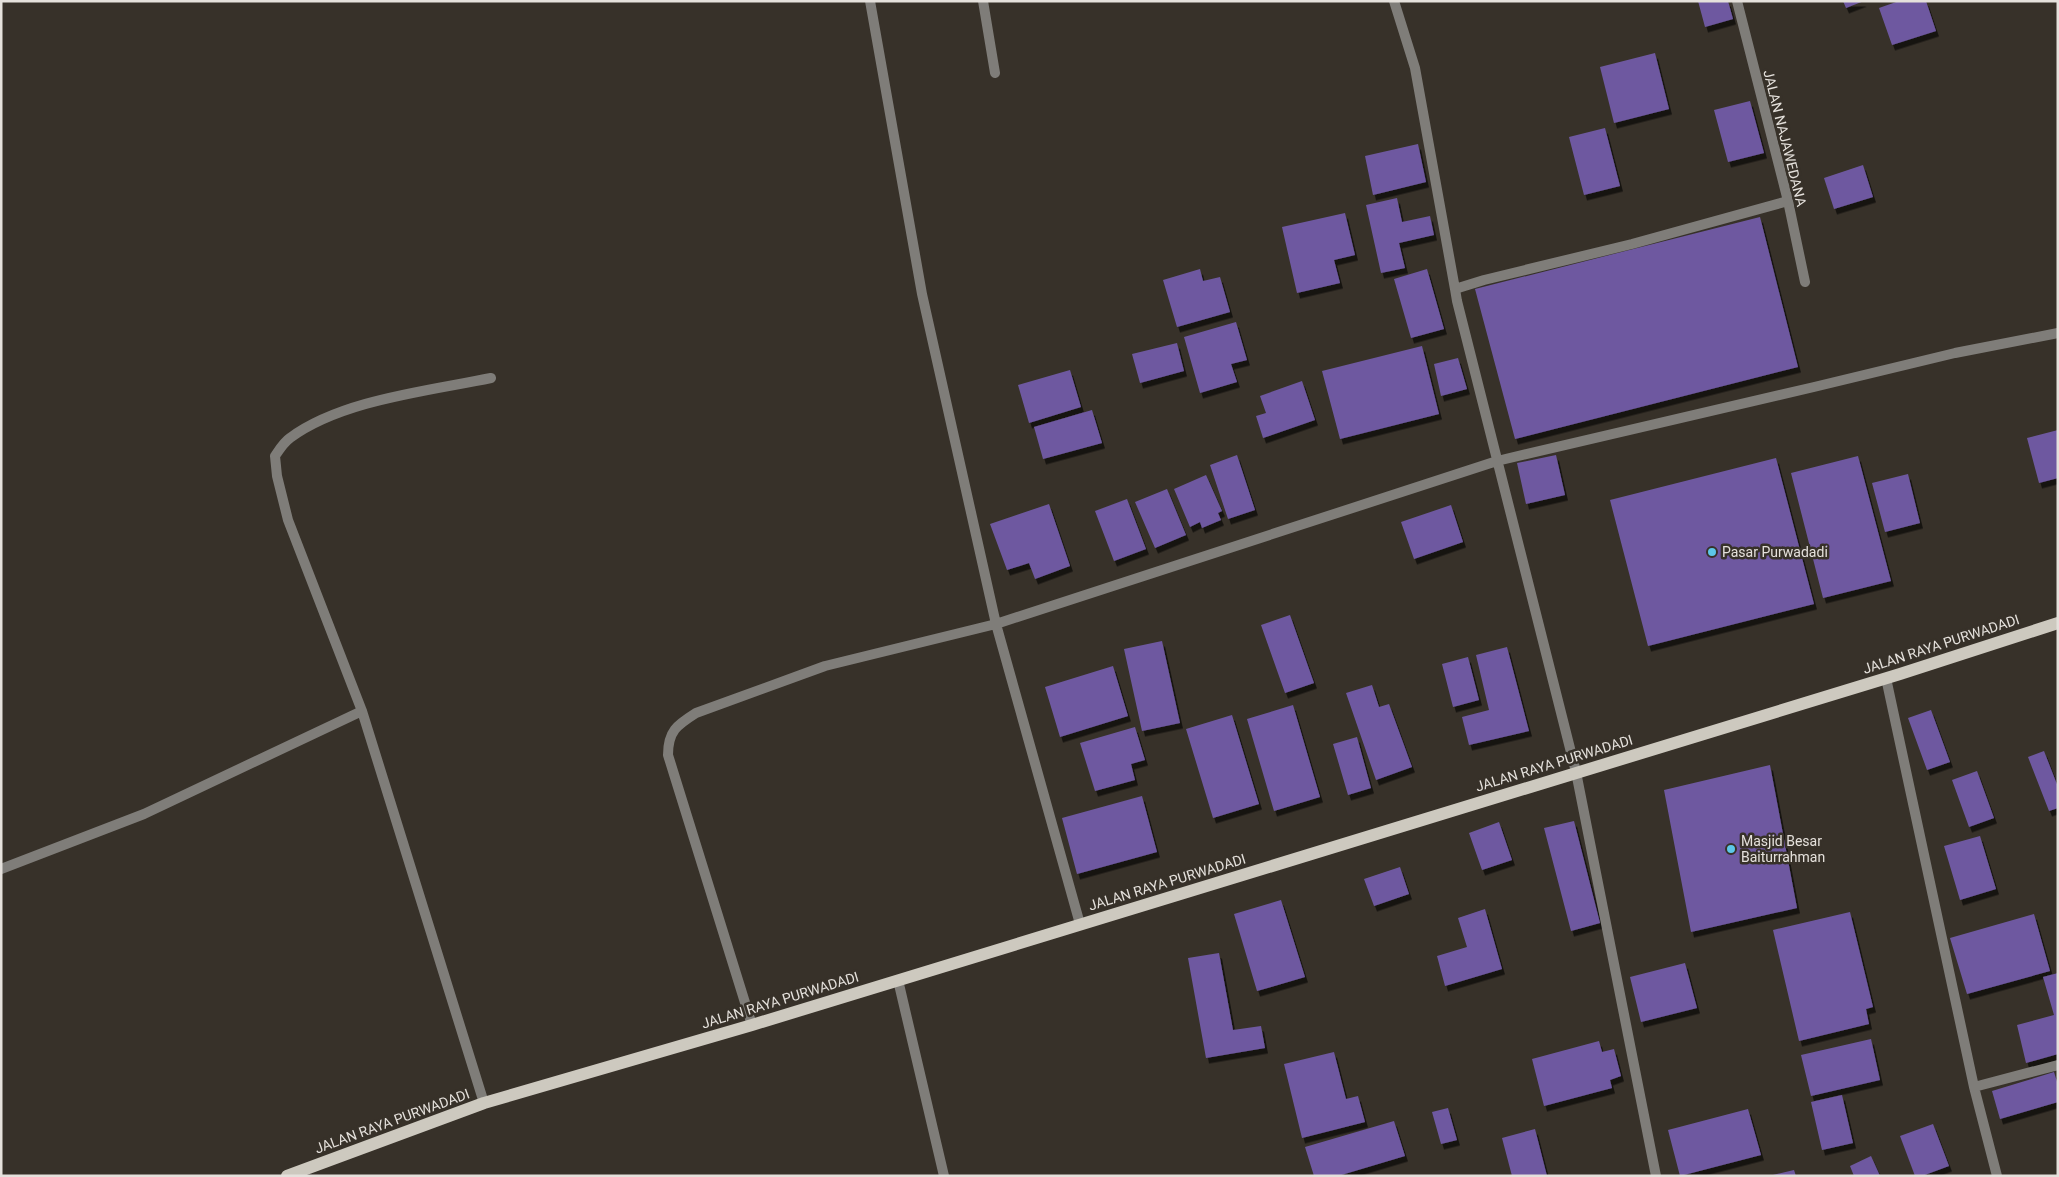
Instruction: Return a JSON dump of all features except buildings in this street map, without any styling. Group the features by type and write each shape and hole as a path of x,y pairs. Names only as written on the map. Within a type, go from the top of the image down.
{"main road":[{"name":"JALAN RAYA PURWADADI","path":"287,1176 484,1103 752,1025 1886,678 2058,623"}],"street":[{"path":"870,1 922,294 996,624 1080,924"},
{"path":"983,1 995,72"},
{"path":"1394,1 1415,68 1456,301 1576,772 1656,1176"},
{"name":"JALAN NAJAWEDANA","path":"1736,1 1788,201 1805,282"},
{"path":"1455,289 1477,281 1698,226 1788,201"},
{"path":"752,1025 668,755 668,740 678,724 696,713 825,666 996,624 1497,461 1814,388 1955,353 2058,332"},
{"path":"484,1103 362,711 288,520 277,476 275,456 288,439 317,422 364,404 491,378"},
{"path":"1886,678 1974,1087 1997,1176"},
{"path":"1,869 144,814 362,711"},
{"path":"898,980 944,1176"},
{"path":"1974,1087 2058,1065"}],"place":[{"name":"Pasar Purwadadi","path":"1712,552"},
{"name":"Masjid Besar Baiturrahman","path":"1731,849"}]}
